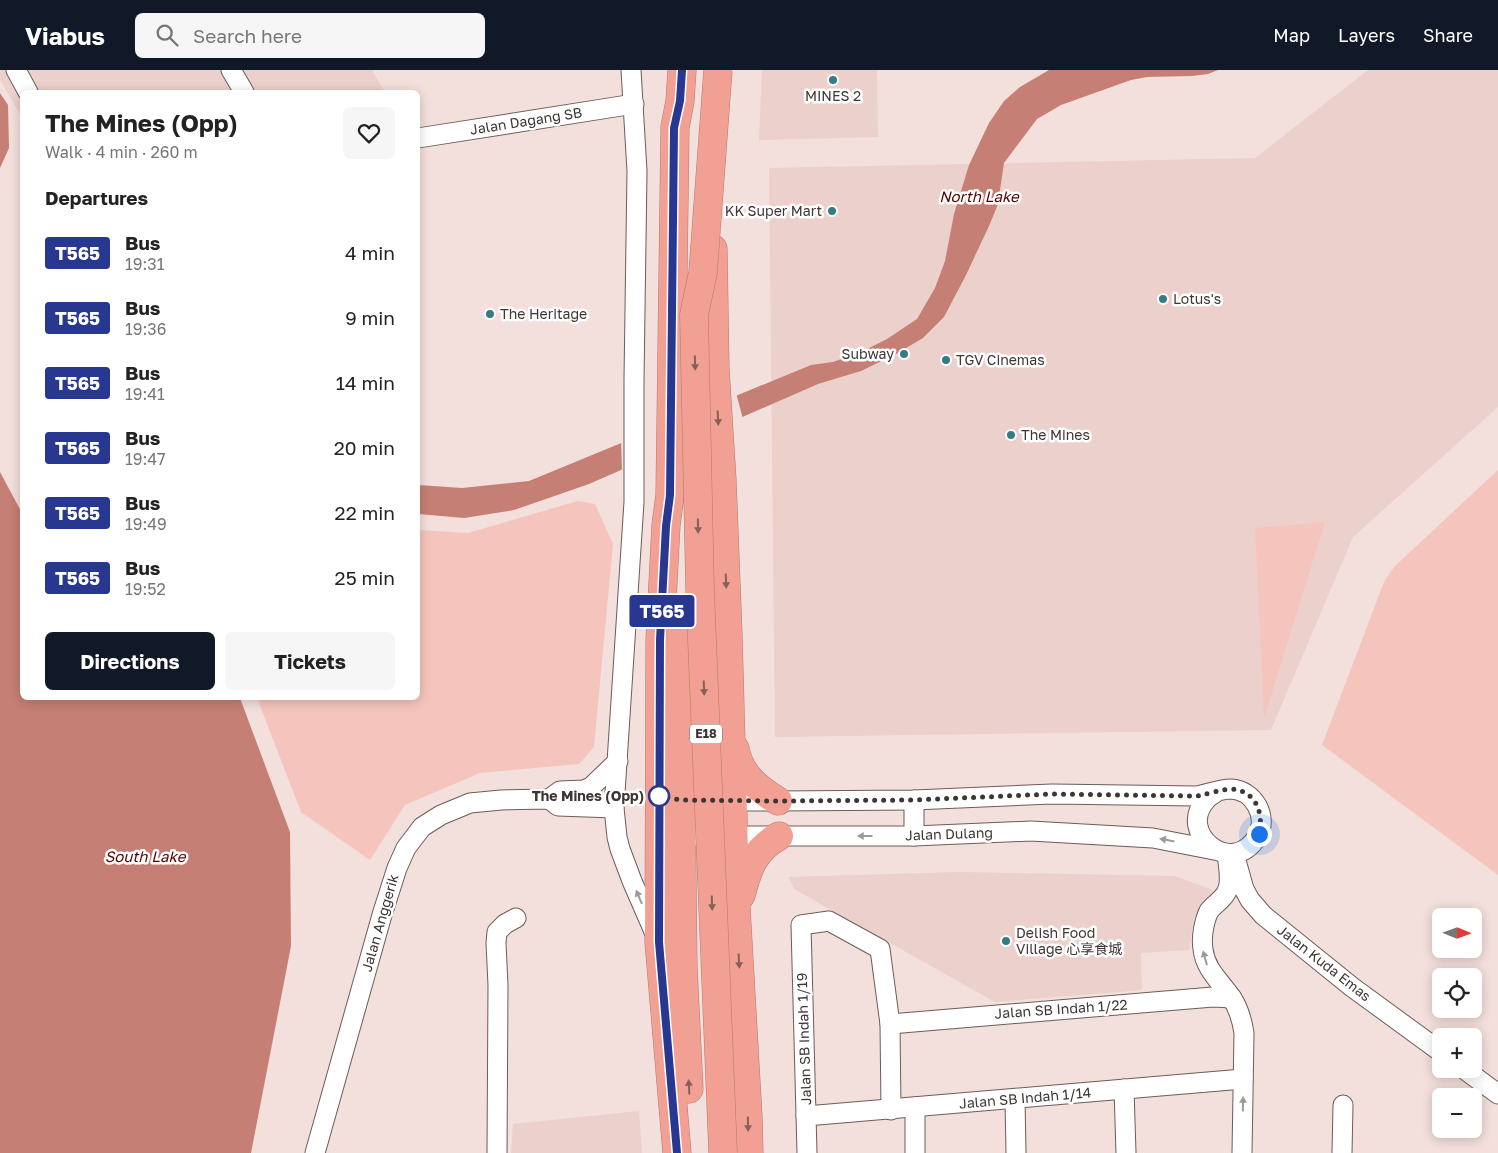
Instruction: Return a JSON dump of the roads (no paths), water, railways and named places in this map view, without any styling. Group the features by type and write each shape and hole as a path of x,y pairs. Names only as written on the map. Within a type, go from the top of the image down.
{"highway":[{"path":"667,70 674,128 670,495 666,526 660,640 659,942 677,1153"},
{"path":"674,128 680,101 682,70"},
{"path":"694,70 690,270 694,315"},
{"path":"709,70 715,369 722,480 736,901 749,1153"},
{"path":"694,315 703,272 718,70"},
{"name":"E18","path":"694,315 700,591 723,1153"},
{"path":"670,495 676,525 683,967 693,1153"},
{"path":"680,725 681,738 687,749 694,755 709,757 723,750 728,740 730,723"},
{"path":"730,723 736,757 750,781 759,790 778,801"},
{"path":"736,901 750,865 757,854 768,842 780,836"},
{"path":"682,888 686,878 693,871 706,866 715,866 723,870 730,879 736,901"}],"street":[{"path":"16,70 27,90"},
{"path":"232,70 243,90"},
{"path":"631,70 637,171 634,502 614,808 620,849 659,942"},
{"name":"Jalan Dagang SB","path":"420,138 634,104"},
{"name":"Jalan Anggerik","path":"315,1153 397,868 406,848 422,827 470,802 549,799 560,791 584,790 591,787 618,760"},
{"path":"681,800 914,800 1052,794 1197,796 1223,790 1239,790 1250,797 1260,812 1262,823 1259,834 1253,843 1241,852 1225,852 1206,843 1202,838 1197,821 1200,810 1206,800 1215,793"},
{"name":"Jalan Anggerik","path":"549,799 558,806 614,808"},
{"path":"914,800 914,836"},
{"name":"Jalan Dulang","path":"682,836 914,836 1031,832 1153,838 1225,852"},
{"path":"1225,852 1229,884 1227,892 1209,911 1204,928 1202,948 1206,964 1232,998 1241,1014 1244,1033 1242,1153"},
{"name":"Jalan Kuda Emas","path":"1225,852 1250,900 1263,915 1352,987 1432,1045"},
{"path":"497,1153 498,985 496,943 497,932 505,924 516,918"},
{"name":"Jalan SB Indah 1/19","path":"807,1153 800,925 829,921 880,949 890,1024"},
{"name":"Jalan SB Indah 1/22","path":"890,1024 1213,997 1232,998"},
{"path":"890,1024 891,1110"},
{"path":"1476,1078 1498,1094"},
{"name":"Jalan SB Indah 1/14","path":"806,1116 1243,1079"},
{"path":"1124,1089 1126,1153"},
{"path":"1015,1098 1016,1153"},
{"path":"1342,1105 1342,1153"},
{"path":"915,1108 915,1153"}],"water":[{"name":"North Lake","path":"1049,70 1218,70 1208,74 1192,76 1147,77 1131,80 1061,105 1037,119 1004,163 998,204 966,275 944,317 923,338 896,354 861,371 818,384 589,484 514,510 464,518 420,514 420,485 462,488 529,481 811,365 833,362 861,352 887,339 917,319 935,288 945,261 954,214 969,165 989,123 1004,101 1020,87"},
{"path":"0,93 8,105 9,148 0,168"},
{"name":"South Lake","path":"0,472 20,509 20,700 241,700 290,832 291,946 251,1153 0,1153"}],"place":[{"name":"MINES 2","path":"833,80"},
{"name":"KK Super Mart","path":"832,211"},
{"name":"Lotus's","path":"1163,299"},
{"name":"The Heritage","path":"490,314"},
{"name":"Subway","path":"904,354"},
{"name":"TGV Cinemas","path":"946,360"},
{"name":"The Mines","path":"1011,435"},
{"name":"The Mines (Opp)","path":"659,796"},
{"name":"Delish Food Village 心享食城","path":"1006,941"}]}
